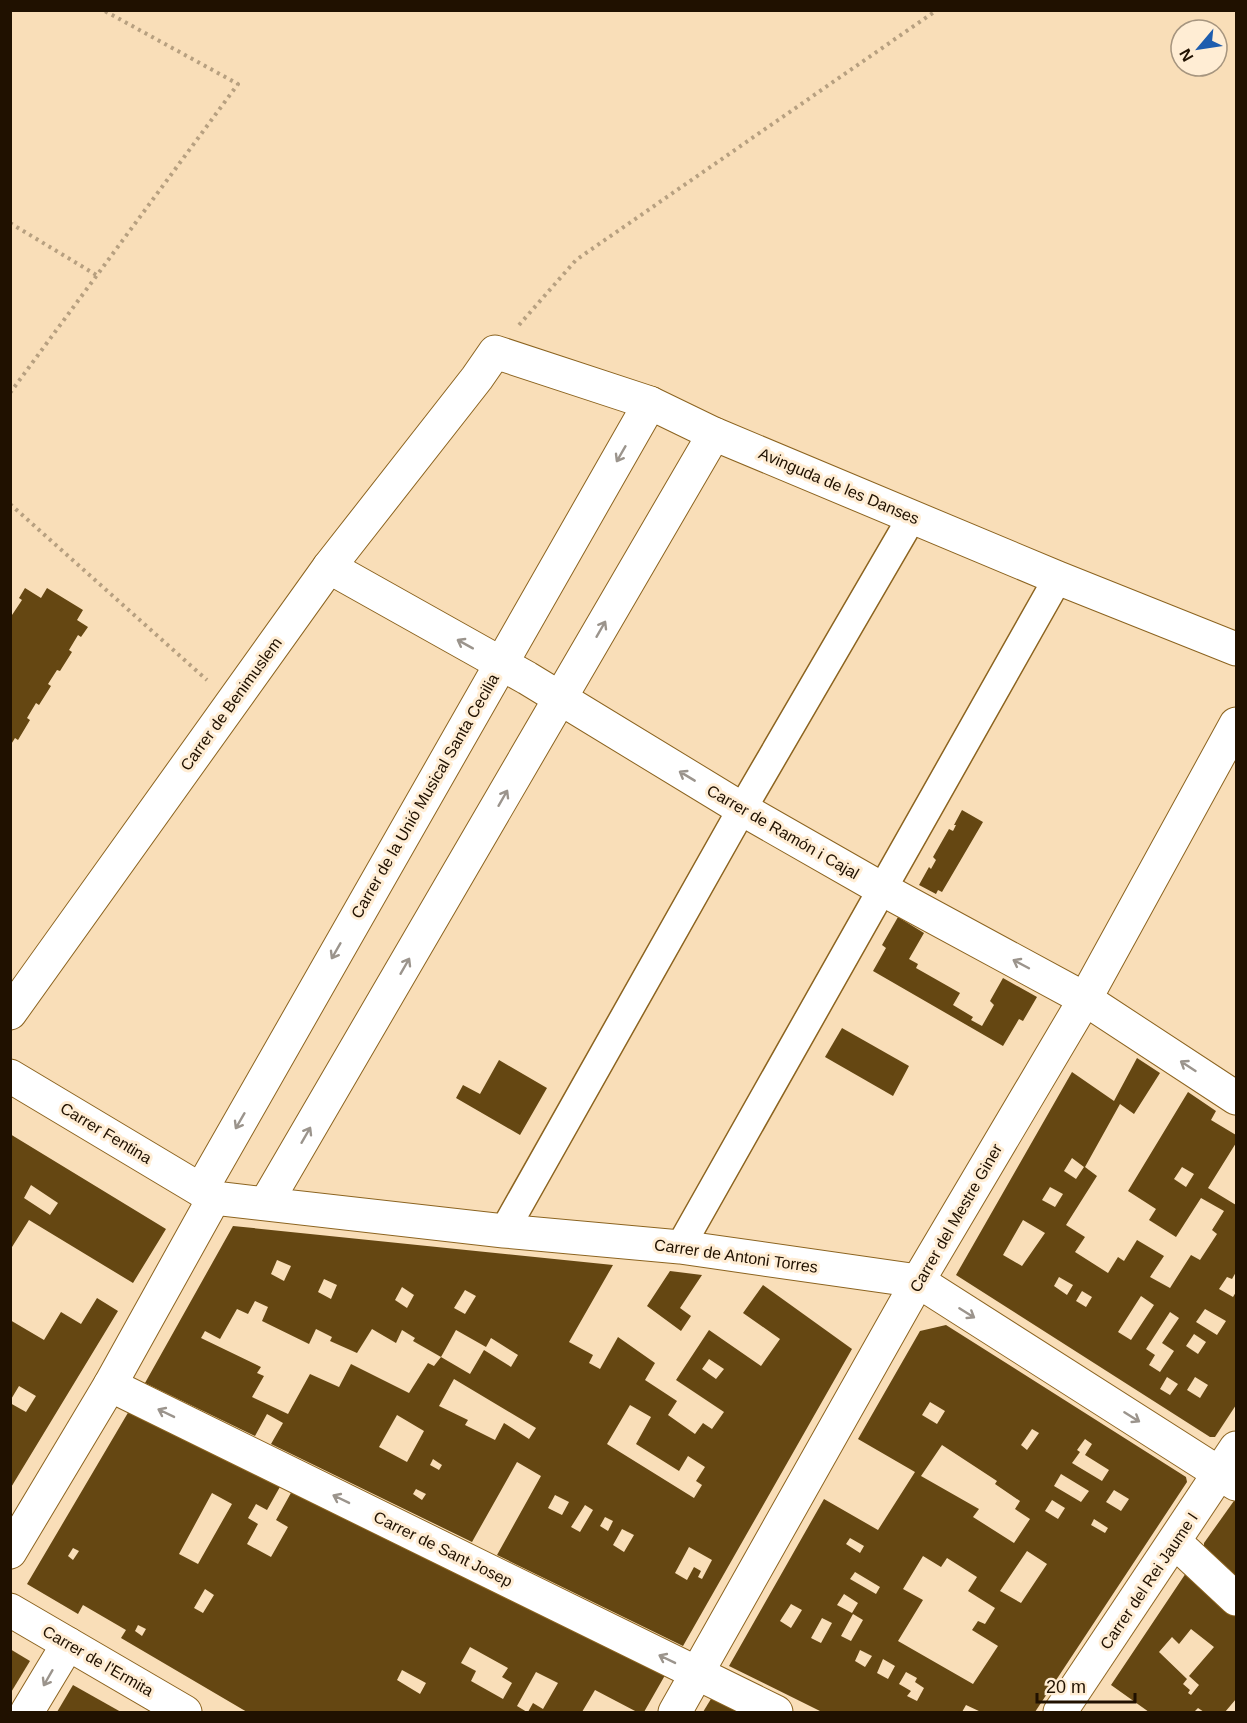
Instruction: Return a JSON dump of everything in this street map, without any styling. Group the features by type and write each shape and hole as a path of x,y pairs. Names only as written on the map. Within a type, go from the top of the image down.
{"street":[{"name":"Carrer de Benimuslem","path":"11,1011 329,567 495,352"},
{"name":"Avinguda de les Danses","path":"495,352 650,403 714,434 1058,579 1236,649"},
{"name":"Carrer de la Unió Musical Santa Cecilia","path":"10,1552 110,1385 207,1194 500,663 650,403"},
{"path":"266,1203 714,434"},
{"path":"504,1231 742,809 912,517"},
{"name":"Carrer de Ramón i Cajal","path":"329,567 500,663 742,809 882,889 1085,999 1236,1098"},
{"path":"680,1247 1058,579"},
{"name":"Carrer del Mestre Giner","path":"675,1713 918,1281 1085,999 1236,724"},
{"name":"Carrer Fentina","path":"10,1076 207,1194"},
{"name":"Carrer de Antoni Torres","path":"207,1194 504,1231 680,1247 918,1281 1231,1469"},
{"name":"Carrer de Sant Josep","path":"110,1385 776,1713"},
{"name":"Carrer del Rei Jaume I","path":"1060,1713 1175,1542 1231,1469"},
{"path":"1175,1542 1236,1599"},
{"name":"Carrer de l'Ermita","path":"10,1610 185,1713"},
{"path":"27,1713 68,1644"}],"path":[{"path":"10,393 99,276 238,84 103,10"},
{"path":"495,352 576,260 937,10"},
{"path":"10,224 99,276"},
{"path":"10,504 232,702"}],"building":[{"path":"25,588 41,598 47,588 83,610 77,620 88,627 81,637 78,635 69,650 72,652 48,684 51,686 39,705 36,703 27,718 30,720 18,740 15,738 10,746 10,614 12,615 22,600 19,598"},
{"path":"962,810 983,822 942,892 938,890 936,894 919,885 929,867 931,869 936,860 933,857 949,829 953,831"},
{"path":"898,917 924,933 909,959 918,964 916,968 960,993 953,1005 973,1017 971,1020 982,1026 994,1005 990,1001 1003,978 1037,997 1023,1021 1019,1019 1003,1046 873,971 886,948 882,945"},
{"path":"842,1028 909,1066 893,1096 825,1057"},
{"path":"1137,1058 1160,1073 1134,1114 1120,1104 1085,1167 1097,1176 1066,1225 1085,1237 1075,1252 1108,1273 1118,1257 1124,1261 1137,1240 1164,1256 1150,1277 1170,1288 1191,1255 1200,1260 1217,1234 1212,1230 1224,1211 1201,1198 1176,1237 1149,1220 1156,1209 1128,1191 1188,1092 1216,1111 1211,1120 1236,1135 1236,1143 1208,1188 1236,1205 1236,1272 1232,1279 1227,1277 1219,1289 1233,1297 1236,1292 1236,1405 1215,1437 1210,1437 956,1275 1072,1072 1114,1101","holes":["1072,1158 1084,1167 1076,1179 1064,1171","1182,1167 1194,1174 1186,1187 1174,1179","1050,1187 1063,1194 1055,1207 1042,1200","1023,1220 1045,1233 1022,1266 1003,1255","1059,1277 1073,1285 1067,1295 1054,1286","1082,1291 1092,1297 1086,1307 1076,1301","1141,1296 1154,1305 1131,1340 1118,1332","1205,1309 1226,1321 1217,1335 1196,1322","1170,1312 1179,1318 1162,1343 1174,1351 1160,1372 1149,1365 1155,1355 1146,1349","1194,1334 1206,1342 1198,1354 1186,1346","1167,1377 1178,1384 1170,1395 1160,1389","1195,1377 1208,1385 1200,1398 1187,1390"]},
{"path":"499,1060 547,1088 520,1135 456,1098 463,1085 480,1094"},
{"path":"10,1134 166,1229 133,1283 29,1220 12,1247 10,1246","holes":["31,1185 58,1203 50,1215 24,1198"]},
{"path":"233,1226 613,1265 569,1342 593,1355 589,1363 600,1369 618,1337 655,1363 645,1380 677,1401 668,1415 695,1434 703,1423 712,1429 724,1412 676,1380 709,1330 761,1366 780,1339 743,1313 763,1285 852,1349 683,1646 497,1555 541,1476 517,1462 472,1542 271,1444 283,1423 267,1414 255,1436 145,1383","holes":["277,1260 291,1266 284,1281 271,1274","324,1279 337,1285 331,1299 318,1292","402,1287 414,1295 407,1308 395,1300","465,1290 476,1296 465,1314 454,1308","255,1301 268,1307 262,1321 309,1344 316,1329 332,1337 330,1341 357,1353 372,1329 396,1343 402,1330 415,1338 413,1341 441,1357 434,1366 428,1363 409,1393 351,1364 339,1387 310,1374 288,1414 252,1397 264,1376 257,1373 261,1367 201,1338 205,1331 220,1339 237,1309 248,1314","456,1330 486,1347 491,1338 518,1355 511,1367 484,1350 470,1374 441,1357","709,1359 724,1369 716,1379 702,1369","454,1379 536,1428 529,1439 504,1423 495,1440 465,1425 468,1420 439,1406","630,1405 651,1417 636,1444 679,1471 688,1456 705,1467 696,1481 702,1485 694,1498 607,1444","397,1415 424,1431 407,1462 379,1447","433,1459 442,1465 439,1470 430,1465","416,1489 426,1494 422,1500 413,1494","555,1495 569,1502 562,1515 548,1508","585,1505 593,1510 580,1532 571,1527","605,1517 613,1521 608,1531 600,1526","622,1529 634,1535 624,1552 613,1545","689,1547 712,1560 702,1579 698,1577 701,1571 694,1567 687,1580 675,1573"]},
{"path":"670,1271 702,1275 680,1308 691,1316 681,1331 647,1306"},
{"path":"97,1298 118,1311 10,1489 10,1403 26,1412 36,1396 19,1386 10,1401 10,1320 44,1340 61,1312 81,1324"},
{"path":"946,1325 1186,1477 1187,1482 1035,1712 981,1712 966,1705 962,1712 822,1712 729,1666 824,1499 878,1530 915,1472 858,1439 920,1331","holes":["930,1402 945,1411 937,1424 922,1415","1032,1429 1039,1433 1027,1450 1021,1445","1085,1439 1092,1444 1085,1455 1109,1470 1102,1481 1072,1463","942,1445 997,1481 995,1484 1020,1501 1015,1509 1030,1519 1014,1543 973,1517 979,1509 921,1476","1061,1474 1089,1491 1081,1502 1054,1486","1114,1490 1129,1499 1121,1511 1106,1502","1052,1500 1065,1508 1058,1519 1045,1511","1094,1519 1108,1528 1105,1533 1091,1525","850,1538 864,1546 860,1553 846,1544","1027,1551 1047,1564 1021,1603 1000,1591","923,1556 941,1567 947,1558 977,1577 968,1591 995,1608 985,1624 978,1621 972,1630 998,1646 973,1684 898,1641 923,1600 903,1589","855,1572 880,1587 876,1594 850,1579","844,1594 858,1603 852,1613 837,1605","791,1604 802,1610 791,1628 780,1621","853,1614 863,1620 851,1641 841,1636","822,1618 832,1623 821,1643 811,1638","860,1650 872,1656 865,1667 855,1661","883,1659 895,1666 888,1679 877,1673","906,1672 917,1678 915,1682 924,1688 917,1701 907,1696 911,1691 899,1684"]},
{"path":"129,1411 281,1485 267,1510 256,1504 248,1518 258,1524 247,1544 271,1557 288,1527 276,1520 292,1491 668,1670 644,1712 637,1712 595,1690 582,1712 528,1712 533,1703 543,1709 558,1683 536,1672 517,1706 527,1712 247,1712 121,1638 126,1630 83,1605 78,1614 27,1584","holes":["212,1493 232,1504 198,1564 179,1554","73,1548 79,1551 73,1560 68,1556","205,1589 214,1595 203,1613 194,1608","138,1625 146,1629 142,1636 135,1631","470,1647 508,1668 502,1677 512,1683 503,1699 471,1681 476,1671 461,1663","402,1670 426,1683 420,1694 397,1680"]},
{"path":"1236,1498 1236,1579 1204,1547 1204,1543"},
{"path":"1186,1573 1236,1615 1236,1699 1225,1712 1204,1712 1198,1708 1194,1712 1149,1712 1111,1685","holes":["1191,1629 1214,1647 1189,1676 1199,1685 1191,1695 1188,1693 1190,1690 1183,1684 1187,1679 1159,1652 1172,1637 1179,1644"]},
{"path":"10,1649 30,1661 10,1694"},
{"path":"73,1685 121,1712 57,1712"},
{"path":"714,1694 753,1712 703,1712"}]}
